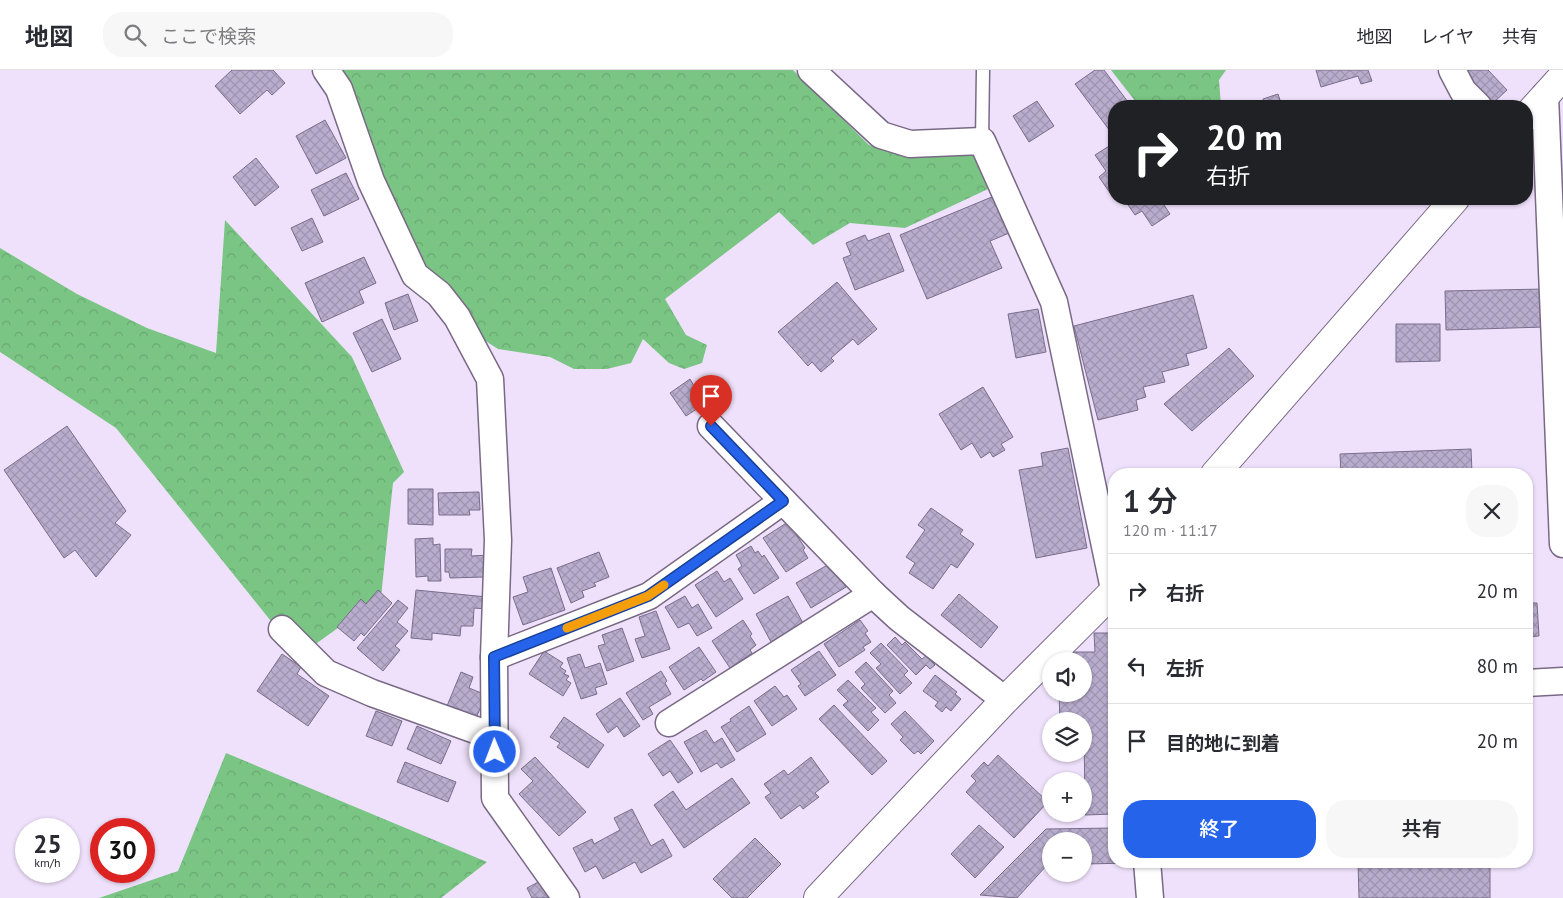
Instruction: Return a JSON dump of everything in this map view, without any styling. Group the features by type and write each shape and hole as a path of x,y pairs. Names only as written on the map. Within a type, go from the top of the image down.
{"street":[{"path":"326,70 339,89 371,182 415,275 439,294 457,317 490,379 498,540 494,657 495,798 566,898"},
{"path":"811,70 881,135 910,144 982,141 1054,302 1108,561"},
{"path":"1452,70 1463,91 1472,100"},
{"path":"1533,109 1554,85"},
{"path":"1554,85 1563,544"},
{"path":"1220,468 1450,205"},
{"path":"711,426 873,594 899,618 1005,700"},
{"path":"494,657 648,596 783,501"},
{"path":"669,724 873,594"},
{"path":"818,898 1005,700 1108,596"},
{"path":"282,629 326,674 372,693 494,737"},
{"path":"1533,683 1563,681"},
{"path":"1148,868 1150,898"}],"lane":[{"path":"982,141 983,70"}],"green space":[{"path":"335,70 793,70 869,145 893,153 924,157 972,153 988,189 905,228 850,223 813,245 779,212 665,299 686,335 707,345 702,363 684,369 669,363 643,339 631,363 607,369 574,369 550,357 498,349 478,336 420,271"},
{"path":"1111,70 1226,70 1219,80 1221,100 1134,100"},
{"path":"225,220 352,357 404,472 393,483 381,597 299,656 116,428 0,352 0,248 77,294 147,328 216,353"},
{"path":"226,753 487,862 441,898 99,898 143,883 155,883 155,879 178,871"}],"building":[{"path":"232,70 273,70 285,83 272,95 267,90 240,114 215,86"},
{"path":"1095,70 1104,70 1126,100 1108,100 1108,128 1075,84"},
{"path":"1316,70 1368,70 1372,81 1361,84 1358,76 1321,87"},
{"path":"1488,70 1507,90 1496,100 1490,100 1462,71"},
{"path":"1278,94 1280,100 1263,100"},
{"path":"1037,101 1054,126 1029,142 1013,116"},
{"path":"325,120 346,158 316,174 296,136"},
{"path":"1108,147 1108,190 1099,177 1106,171 1095,155"},
{"path":"256,158 279,187 255,206 233,177"},
{"path":"346,173 359,199 324,216 311,190"},
{"path":"999,194 1014,231 990,241 1002,268 927,299 900,235"},
{"path":"1128,205 1164,205 1170,214 1152,226 1142,211 1135,215"},
{"path":"312,218 323,242 302,251 291,228"},
{"path":"889,233 904,271 855,290 843,258 851,255 846,243 865,235 868,241"},
{"path":"364,257 376,283 359,291 364,303 322,322 305,283"},
{"path":"837,282 877,329 858,345 853,339 831,358 834,361 821,372 812,362 808,366 778,332"},
{"path":"1545,289 1545,327 1446,330 1445,291"},
{"path":"408,294 418,321 394,330 385,303"},
{"path":"1193,295 1207,348 1186,354 1189,365 1162,372 1165,382 1143,387 1146,397 1136,400 1138,410 1098,420 1074,326"},
{"path":"1038,309 1046,352 1016,358 1008,314"},
{"path":"382,319 401,359 372,372 353,333"},
{"path":"1396,324 1440,324 1440,361 1396,362"},
{"path":"1229,348 1254,376 1192,431 1164,404"},
{"path":"690,379 695,388 703,382 710,391 704,394 709,401 686,416 670,393"},
{"path":"983,387 1013,437 1001,444 1005,450 993,457 990,452 981,458 972,443 961,450 939,414"},
{"path":"67,426 126,511 115,523 131,535 96,577 75,550 64,558 4,470"},
{"path":"1068,448 1087,548 1036,558 1019,470 1043,466 1041,453"},
{"path":"1471,449 1472,468 1341,468 1340,454"},
{"path":"408,489 433,489 433,525 408,524"},
{"path":"479,492 480,510 469,510 470,515 439,515 438,493"},
{"path":"931,508 963,530 960,534 974,544 957,568 951,564 933,589 909,573 915,563 906,557 925,530 918,525"},
{"path":"788,522 805,548 803,550 808,558 786,572 763,538"},
{"path":"433,538 433,545 440,544 441,581 428,581 428,576 416,577 415,539"},
{"path":"751,546 755,553 758,551 762,557 764,555 779,578 754,594 738,569 742,566 736,555"},
{"path":"445,549 472,549 471,556 490,555 490,567 484,566 484,577 450,578 449,572 445,572"},
{"path":"599,552 609,577 594,583 596,586 582,591 584,597 571,603 557,568"},
{"path":"831,563 846,587 811,608 796,583"},
{"path":"551,568 565,610 523,625 513,597 528,592 523,577"},
{"path":"717,571 724,582 730,578 743,599 716,617 695,585"},
{"path":"378,590 392,603 364,636 361,633 354,641 337,627 361,599 366,604"},
{"path":"416,590 487,597 486,609 474,608 473,626 461,626 460,636 432,633 432,640 411,638"},
{"path":"959,594 998,627 981,648 941,615"},
{"path":"685,596 692,608 698,604 712,628 697,636 689,623 678,628 665,607"},
{"path":"788,596 803,623 771,642 756,614"},
{"path":"398,600 408,608 397,622 408,631 395,646 400,650 383,671 357,648"},
{"path":"1533,603 1537,603 1539,636 1533,636"},
{"path":"656,611 670,649 642,658 635,639 645,636 639,617"},
{"path":"743,620 752,634 750,636 756,645 750,650 752,653 730,668 712,641"},
{"path":"860,620 868,631 865,633 871,642 863,647 865,650 839,667 824,644"},
{"path":"622,628 634,661 607,671 598,646 605,644 602,635"},
{"path":"1094,633 1108,633 1108,814 1092,815 1092,772 1085,772 1084,762 1092,762 1092,712 1060,712 1059,702 1092,702 1092,652 1095,652"},
{"path":"895,637 902,645 905,642 922,659 926,656 935,665 930,669 926,665 916,675 887,645"},
{"path":"881,643 908,671 904,675 912,683 900,694 876,668 881,664 870,653"},
{"path":"699,647 716,672 684,690 669,667"},
{"path":"544,651 563,663 560,667 566,671 564,674 569,676 566,680 571,683 563,696 529,674"},
{"path":"819,651 836,675 805,696 798,686 801,684 791,670"},
{"path":"282,654 301,667 297,674 329,696 308,726 257,691"},
{"path":"580,654 585,668 600,663 607,684 595,688 597,694 581,699 567,658"},
{"path":"866,662 893,691 889,695 896,703 885,713 861,688 865,684 855,672"},
{"path":"661,671 667,681 665,683 671,694 649,707 653,714 643,720 626,693"},
{"path":"461,672 473,677 469,688 486,695 476,718 447,706"},
{"path":"935,675 957,692 955,694 961,699 951,711 946,707 942,712 935,706 938,702 923,691"},
{"path":"848,680 876,708 871,712 879,720 868,731 843,705 848,701 837,690"},
{"path":"775,686 784,697 787,695 797,709 772,726 754,701"},
{"path":"620,698 640,726 624,737 617,726 608,733 596,714"},
{"path":"834,705 887,761 872,775 819,719"},
{"path":"749,706 766,734 737,752 721,727"},
{"path":"376,711 402,721 392,746 366,736"},
{"path":"905,711 934,741 921,754 918,751 914,754 900,740 903,737 891,724"},
{"path":"564,717 604,745 588,768 557,747 560,743 550,737"},
{"path":"417,726 451,741 441,764 407,749"},
{"path":"706,730 714,743 722,738 735,760 721,768 717,763 701,772 684,742"},
{"path":"670,740 693,773 678,783 670,771 663,776 648,754"},
{"path":"998,755 1042,796 1042,808 1014,838 966,792 976,781 971,776 984,762 988,766"},
{"path":"535,757 586,812 559,836 519,794 533,781 521,769"},
{"path":"811,757 829,782 815,793 819,797 803,809 800,805 781,819 765,797 771,793 764,784 784,770 788,775"},
{"path":"405,762 456,782 448,802 397,782"},
{"path":"732,778 750,803 684,848 654,805 673,791 686,810"},
{"path":"632,809 651,846 663,839 672,856 641,873 635,862 603,879 596,866 585,872 573,848 592,839 594,844 620,830 614,818"},
{"path":"979,825 1004,847 975,878 951,854"},
{"path":"1108,828 1108,864 1092,864 1092,832 1043,832 1046,829"},
{"path":"1042,833 1042,871 1017,898 980,895"},
{"path":"755,838 781,864 747,898 732,898 713,879"},
{"path":"1358,868 1490,868 1490,898 1359,898"},
{"path":"546,878 556,898 532,898 527,888"}],"slow traffic":[{"path":"567,628 648,596 664,585"}],"route":[{"path":"495,752 494,657 648,596 783,501 711,426"}]}
